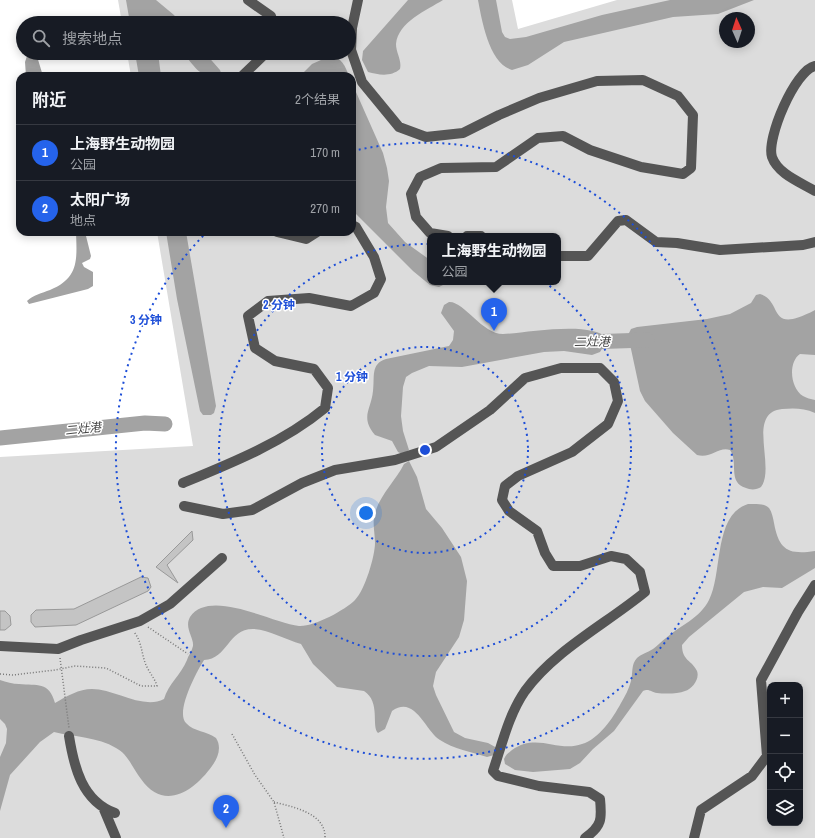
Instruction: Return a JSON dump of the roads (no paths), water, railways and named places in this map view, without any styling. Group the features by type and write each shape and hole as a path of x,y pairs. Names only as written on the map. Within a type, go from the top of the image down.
{"lane":[{"path":"248,0 271,16"},
{"path":"355,16 358,0"},
{"path":"246,72 259,60"},
{"path":"354,60 362,82 399,126 426,137 464,133 499,115 539,98 597,81 643,80 678,96 693,115 691,168 683,174 634,165 590,150 563,136 538,138 496,167 442,168 420,177 411,194 416,217 430,233"},
{"path":"815,66 804,72 797,80 780,114 773,141 772,156 784,173 815,191"},
{"path":"561,256 588,256 618,221 626,220 656,242 677,243 720,250 803,245 815,242"},
{"path":"183,483 224,466 299,428 325,408 328,388 314,369 275,362 255,348 248,316 268,301 309,298 351,306 374,293 382,279 374,257 356,227"},
{"path":"294,236 306,239 310,236"},
{"path":"184,506 223,514 252,510 302,483 335,470 395,460 436,447 490,410 525,378 561,368 600,368 614,382 618,401 608,424 572,452 518,476 505,486 502,500 509,511 537,531 545,553 553,566 580,566 611,556 626,559 640,572 645,592 621,612 548,664 525,692 515,710 494,771 498,776 539,786 589,792 600,799 601,816 597,830 585,838"},
{"path":"0,646 58,649 80,640 140,621 170,604 222,558"},
{"path":"694,838 701,810 752,776 768,756 761,680 798,612 815,585"},
{"path":"69,736 74,764 85,790 103,807 115,813"},
{"path":"103,807 116,838"}],"water":[{"path":"126,0 156,0 175,16 129,16"},
{"path":"408,0 443,0 414,18 402,29 396,44 400,69 389,74 368,72 362,60 363,51"},
{"path":"478,0 496,0 502,32 505,37 510,39 526,37 602,15 670,0 754,0 723,12 719,12 718,14 673,17 564,42 528,65 512,70 504,66 492,50 484,30"},
{"path":"26,60 38,60 42,72 26,72"},
{"path":"136,60 159,60 160,72 138,72"},
{"path":"189,60 211,60 221,72 201,72 195,68"},
{"path":"321,60 340,60 347,72 304,72 312,64"},
{"path":"356,92 383,153 387,168 389,181 386,207 388,223 405,242 427,258 427,283 413,271 356,214"},
{"path":"76,236 86,236 91,256 90,259 82,263 84,267 93,272 93,286 88,289 29,304 27,301 29,299 50,290 66,280 74,267"},
{"path":"167,236 187,236 216,406 214,413 211,415 203,415 200,411 177,299"},
{"path":"430,285 443,285 439,287"},
{"path":"760,294 772,303 782,318 789,319 800,317 815,310 815,355 800,354 794,363 792,375 795,387 799,392 804,397 815,400 815,413 803,409 782,409 771,413 766,420 763,430 766,467 765,478 761,487 758,489 748,489 740,485 735,477 734,461 730,450 726,449 702,456 697,455 673,433 645,401 640,391 628,335 631,329 637,327 707,319 730,314 751,303 756,295"},
{"path":"449,302 455,303 461,307 481,324 495,333 503,334 574,329 600,333 608,339 600,352 592,355 564,351 544,352 462,367 429,366 412,373 406,377 403,387 401,416 403,431 409,450 402,454 398,452 392,441 375,435 368,423 367,418 372,398 375,368 381,361 386,359 449,346 453,340 454,331 441,313 444,305"},
{"path":"409,461 417,477 426,509 442,528 461,557 467,581 464,620 459,637 436,672 433,686 454,732 465,738 488,743 497,748 494,755 487,757 445,743 435,736 414,711 407,707 400,707 392,711 385,729 378,733 375,725 374,707 372,701 364,691 337,687 313,664 301,644 266,631 254,629 245,630 233,638 218,655 204,660 188,692 183,710 183,718 189,726 216,738 219,749 216,760 212,766 197,783 188,790 169,796 159,794 150,789 141,779 124,754 116,748 94,739 54,732 40,742 10,775 0,811 0,757 6,743 7,729 5,724 0,719 0,680 14,684 42,686 49,691 55,703 69,695 87,689 110,692 138,701 156,702 164,699 168,689 192,650 193,643 188,621 190,617 199,609 212,606 226,606 287,624 299,626 313,624 337,613 355,600 362,589 369,573 375,549 374,520 377,506 404,464"},
{"path":"748,504 762,505 769,508 776,532 782,545 786,549 798,552 815,551 815,568 782,588 763,587 744,592 689,637 682,645 682,650 685,657 695,667 698,674 693,686 682,692 668,694 657,693 650,690 643,691 614,731 593,749 580,763 570,769 533,772 515,770 505,764 504,759 507,755 521,745 539,743 573,746 582,744 600,733 614,715 627,692 631,681 632,669 635,660 640,655 653,649 672,633 695,617 701,612 709,600 713,589 724,532 729,520 737,510"}],"waterway":[{"name":"二灶港","path":"587,342 647,340"},
{"name":"二灶港","path":"0,438 145,423 165,424"}],"place":[{"name":"上海野生动物园","path":"494,331"},
{"name":"太阳广场","path":"226,828"}]}
